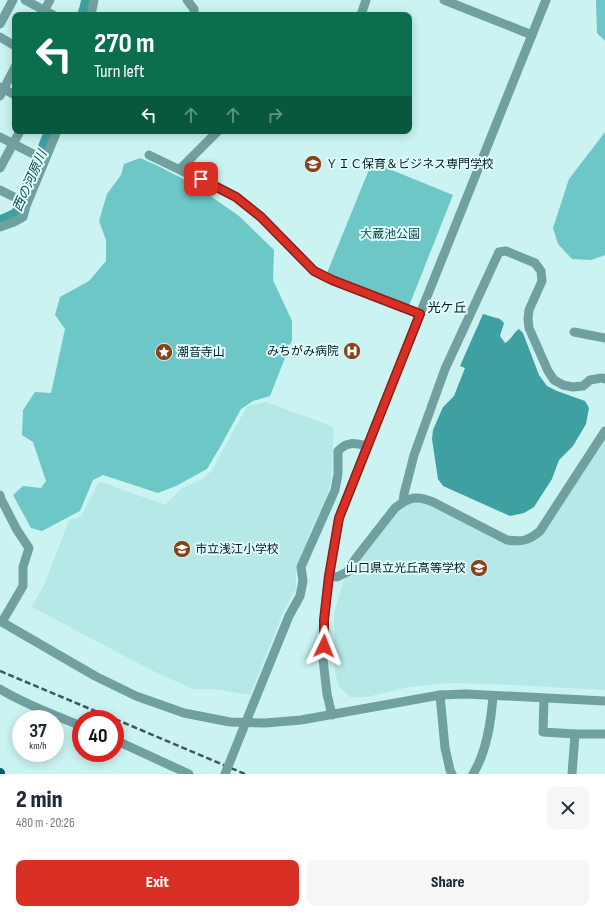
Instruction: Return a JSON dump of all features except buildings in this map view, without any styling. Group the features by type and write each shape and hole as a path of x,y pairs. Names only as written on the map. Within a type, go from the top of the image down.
{"street":[{"path":"0,24 13,0"},
{"path":"25,0 43,12"},
{"path":"44,12 50,0"},
{"path":"92,12 94,0"},
{"path":"188,0 194,9 194,12"},
{"path":"362,12 366,0"},
{"path":"444,0 532,36"},
{"path":"332,715 327,694 323,659 324,620 329,576 339,518 546,0"},
{"path":"0,37 12,44"},
{"path":"12,72 1,91 12,94"},
{"path":"0,168 18,134"},
{"path":"0,227 23,217 26,206 56,134"},
{"path":"180,170 215,134"},
{"path":"0,137 37,156"},
{"path":"150,155 236,197 261,217 314,271 332,280 420,314"},
{"path":"0,190 16,198"},
{"path":"403,502 414,455 445,369 499,252 506,251 535,263 541,271 542,281 529,310 529,328 548,371 554,380 563,385 573,387 582,386 590,380 605,379"},
{"path":"574,332 605,338"},
{"path":"329,576 337,577 347,572 395,508 403,502 413,498 423,498 433,502 508,540 525,540 532,537 540,531 605,431"},
{"path":"225,774 289,616 300,596 303,581 301,567 335,490 338,474 338,451 344,445 354,443 367,446"},
{"path":"0,495 1,500 17,530 29,548 23,567 23,586 1,621 95,676 136,696 184,712 230,722 265,723 301,720 440,695 466,694 605,701"},
{"path":"0,689 37,709 72,723"},
{"path":"440,695 445,748 452,774"},
{"path":"473,774 479,764 485,746 493,696"},
{"path":"544,699 543,732 605,734"},
{"path":"572,774 575,734"},
{"path":"124,744 189,774"}],"shaded area":[{"path":"483,314 500,319 504,323 500,336 505,343 519,329 523,333 539,375 547,386 585,401 589,408 586,424 573,446 559,460 552,479 534,507 524,513 510,516 443,486 438,479 432,439 433,430 443,407 454,396 465,368 460,366"},
{"name":"市立浅江小学校","path":"266,402 334,427 331,481 325,501 313,525 296,573 296,589 285,608 250,695 213,689 193,689 153,671 32,607 45,583 69,520 81,517 99,481 165,505 182,488 203,479 212,470 247,406"},
{"name":"山口県立光丘高等学校","path":"605,436 605,690 450,683 409,687 367,697 350,697 339,687 335,672 334,614 344,579 400,506 418,500 509,543 519,545 531,543 543,532"}],"green space":[{"path":"596,0 605,0 605,41 597,33"},
{"path":"605,132 605,255 591,260 572,259 558,244 553,228 569,179"},
{"path":"140,158 195,185 239,216 274,250 273,280 292,321 292,340 270,396 253,401 241,409 207,469 176,486 158,493 103,475 93,480 80,511 42,531 31,528 13,495 23,486 41,488 46,481 33,442 22,435 23,410 35,392 51,393 65,329 55,315 60,297 89,281 106,261 106,240 99,221 107,194 121,175 124,164"},
{"name":"大蔵池公園","path":"372,162 453,195 409,306 327,273"}],"waterway":[{"name":"西の河原川","path":"86,12 89,0"},
{"name":"西の河原川","path":"0,223 18,215 51,134"}],"railway":[{"path":"0,671 93,710"},
{"path":"124,723 245,774"}],"place":[{"name":"ＹＩＣ保育＆ビジネス専門学校","path":"313,164"},
{"name":"みちがみ病院","path":"352,351"},
{"name":"潮音寺山","path":"164,352"},
{"name":"市立浅江小学校","path":"182,549"},
{"name":"山口県立光丘高等学校","path":"479,568"}],"district":[{"name":"光ケ丘","path":"447,308"}],"route":[{"path":"201,179 236,197 261,217 314,271 332,280 420,314 339,518 329,576 324,620 324,646"}]}
